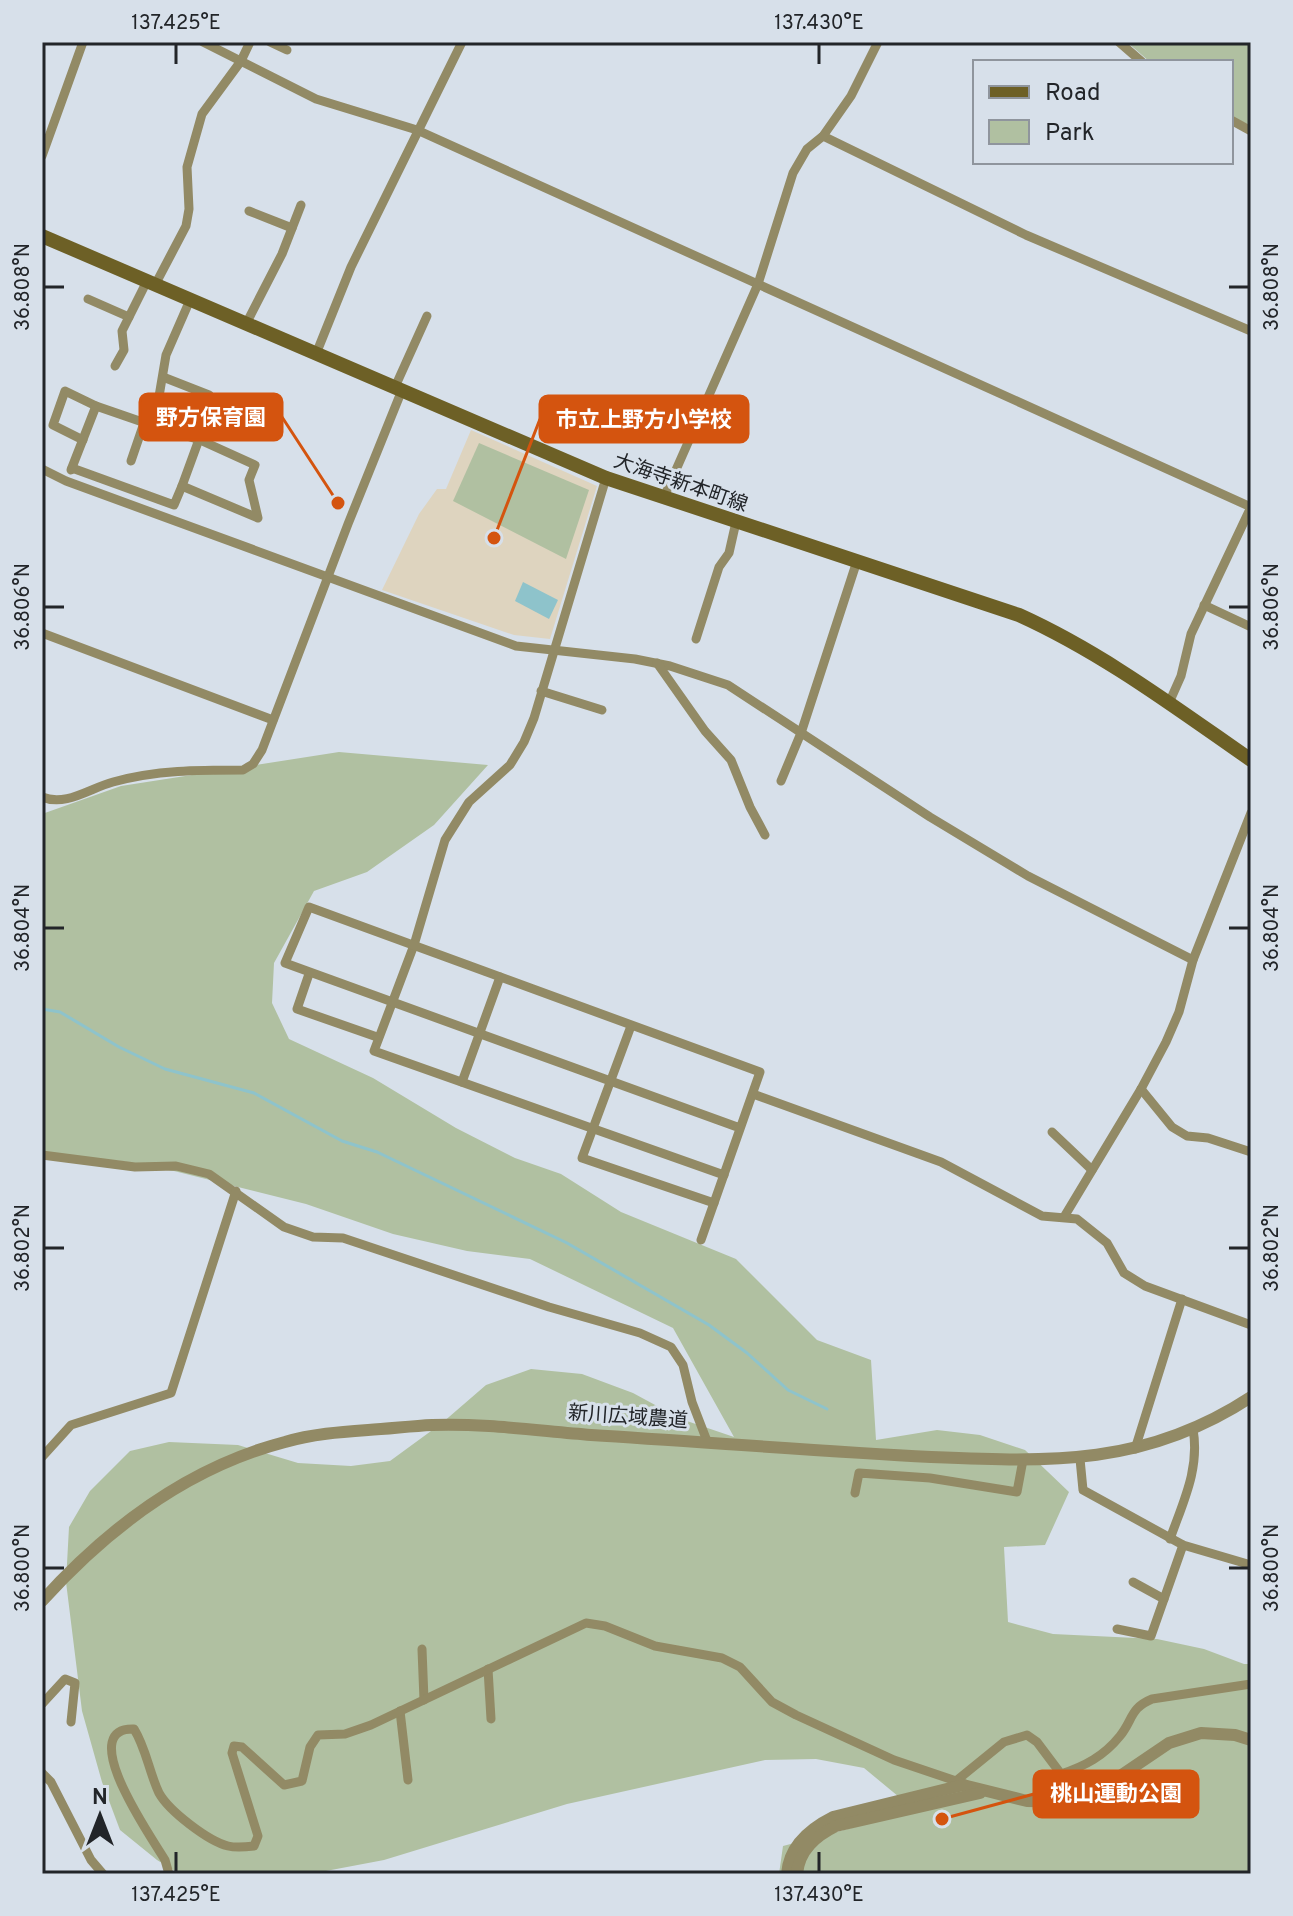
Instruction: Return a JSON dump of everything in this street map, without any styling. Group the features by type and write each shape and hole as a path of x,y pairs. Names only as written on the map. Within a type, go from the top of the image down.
{"main road":[{"name":"大海寺新本町線","path":"42,236 606,478 986,603 1047,627 1111,664 1251,760"}],"street":[{"path":"42,156 83,42"},
{"path":"203,42 316,99 417,130 1251,507 1191,634 1181,676 1169,703"},
{"path":"115,366 124,350 122,331 129,317 186,226 189,209 187,167 202,114 241,61 250,42"},
{"path":"270,42 287,50"},
{"path":"316,354 351,267 462,42"},
{"path":"664,497 758,284 793,173 807,149 823,136 851,96 878,42"},
{"path":"1119,42 1140,60"},
{"path":"1233,121 1251,131"},
{"path":"823,136 1026,235 1251,331"},
{"path":"246,324 282,254 301,205"},
{"path":"249,211 292,228"},
{"path":"88,299 129,317"},
{"path":"131,461 149,424 166,355 190,300"},
{"path":"42,797 50,801 65,800 147,773 243,770 253,764 262,750 427,316"},
{"path":"72,468 174,505 209,412 209,395 163,377"},
{"path":"83,440 53,425 65,391 96,406 200,440 255,465 249,480 258,518 182,486"},
{"path":"66,481 96,406"},
{"path":"42,469 66,481 505,643 657,663 728,685 930,817 1028,876 1193,960"},
{"path":"606,478 524,742 510,765 469,802 445,840 414,945 374,1051 724,1175"},
{"path":"696,639 719,567 729,553 736,522"},
{"path":"781,781 801,733 857,561"},
{"path":"1204,605 1251,627"},
{"path":"42,633 273,720"},
{"path":"657,663 705,731 731,760 765,835"},
{"path":"541,691 602,710"},
{"path":"1064,1217 1141,1089 1179,1012 1193,960 1251,813"},
{"path":"701,1240 760,1072 309,907 285,963 740,1128"},
{"path":"309,974 297,1009 377,1037"},
{"path":"462,1082 500,977"},
{"path":"631,1026 582,1158 714,1203"},
{"path":"1141,1089 1172,1127 1187,1136 1208,1138 1251,1152"},
{"path":"753,1094 941,1162 1042,1216 1077,1219 1107,1243 1124,1273 1145,1286 1251,1325"},
{"path":"1052,1132 1092,1170"},
{"path":"42,1155 135,1167 176,1166 209,1174 284,1227 313,1237 343,1238 549,1307 640,1333 671,1347 683,1365 692,1402 707,1441"},
{"path":"42,1457 71,1425 171,1393 236,1191"},
{"path":"1135,1450 1182,1299"},
{"name":"新川広域農道","path":"42,1601 72,1568 117,1528 187,1482 244,1455 286,1441 351,1431 434,1425 889,1455 1080,1459 1135,1450 1193,1429 1251,1397"},
{"path":"1170,1539 1194,1472 1196,1449 1193,1429"},
{"path":"1080,1459 1083,1490 1183,1545 1251,1565"},
{"path":"855,1493 859,1473 930,1478 1017,1492 1023,1460"},
{"path":"1117,1629 1151,1636 1183,1545"},
{"path":"1133,1582 1164,1599"},
{"path":"169,1874 165,1860 120,1785 112,1742 116,1733 124,1728 134,1729 140,1739 158,1790 172,1810 228,1846 254,1846 258,1836 232,1753 234,1746 242,1747 284,1785 302,1781 310,1747 318,1735 345,1734 586,1623 605,1626 655,1646 722,1658 740,1667 772,1702 796,1715 894,1760 987,1792"},
{"path":"422,1649 424,1700"},
{"path":"488,1669 491,1719"},
{"path":"42,1704 65,1679 75,1683 71,1722"},
{"path":"956,1781 1004,1742 1027,1735 1037,1742 1061,1774 1083,1767 1104,1754 1121,1734 1137,1705 1152,1699 1251,1684"},
{"path":"400,1711 408,1780"},
{"path":"787,1874 788,1860 799,1841 814,1826 833,1817 963,1785 1027,1801 1067,1802 1104,1787 1169,1743 1201,1733 1235,1735 1251,1740"},
{"path":"42,1773 51,1782 91,1860 103,1874"},
{"path":"797,1874 798,1863 807,1847 820,1834 836,1826 987,1792"}],"shaded area":[{"path":"471,430 597,486 550,639 514,635 382,590 419,514 437,489 446,489"}],"green space":[{"path":"1127,42 1251,44 1251,126 1233,117 1233,60 1148,60"},
{"path":"479,443 589,490 566,559 453,501"},
{"path":"339,752 488,765 434,825 367,872 314,891 274,963 272,1003 289,1039 373,1078 456,1128 515,1158 561,1174 621,1212 736,1259 817,1340 871,1360 876,1440 937,1430 980,1435 1025,1450 1069,1492 1045,1545 1004,1547 1008,1622 1053,1634 1157,1639 1204,1649 1251,1664 1251,1874 779,1874 783,1846 916,1811 864,1768 816,1759 765,1760 567,1804 384,1860 310,1874 180,1874 120,1830 102,1782 82,1711 66,1582 69,1527 90,1491 130,1451 169,1442 238,1445 298,1463 351,1466 390,1461 442,1423 486,1385 531,1369 582,1374 633,1393 681,1419 734,1437 673,1328 530,1259 467,1251 393,1234 306,1204 174,1171 121,1161 42,1157 42,814 121,786"}],"water":[{"path":"523,582 558,600 549,619 515,601"}],"waterway":[{"path":"42,1009 60,1012 119,1047 165,1069 254,1093 342,1141 377,1152 567,1243 709,1325 747,1353 788,1390 827,1409"}],"place":[{"name":"野方保育園","path":"338,503"},
{"name":"市立上野方小学校","path":"494,538"},
{"name":"桃山運動公園","path":"942,1819"}]}
